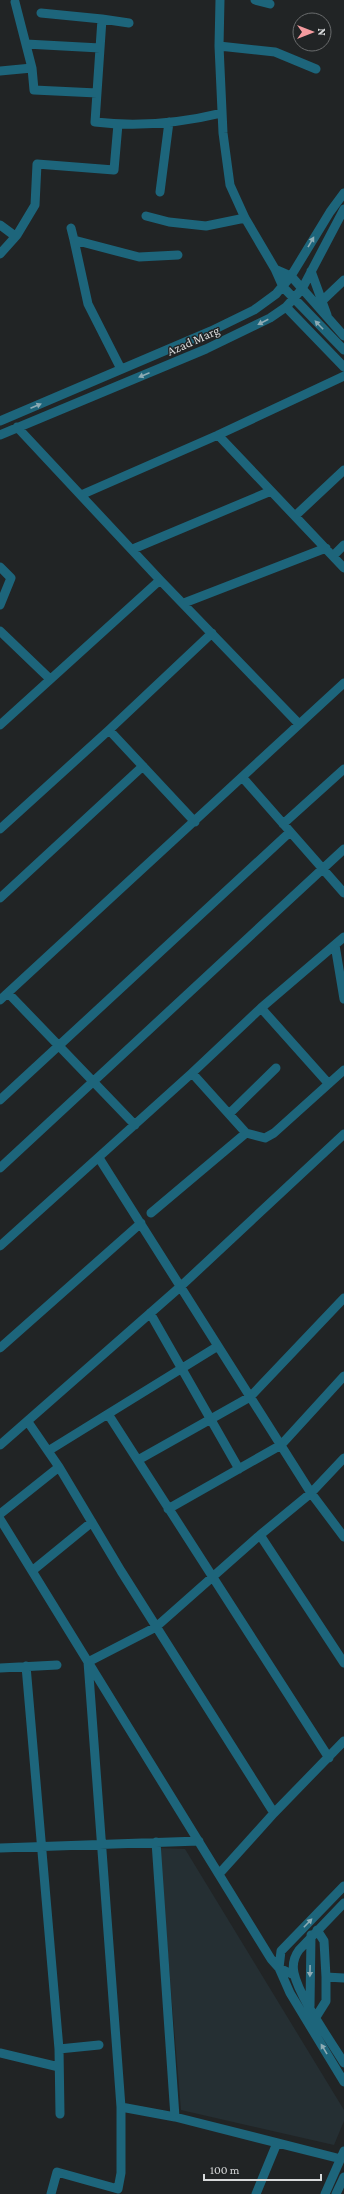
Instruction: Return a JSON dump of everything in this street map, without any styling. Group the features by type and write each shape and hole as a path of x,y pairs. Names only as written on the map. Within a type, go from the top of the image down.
{"street":[{"path":"220,0 219,46 222,112 230,185 245,218 275,269 283,287 344,350"},
{"path":"255,0 270,4"},
{"path":"16,2 32,68 34,90 97,93"},
{"path":"41,13 129,23"},
{"path":"102,19 96,122 118,124 187,121 222,112"},
{"path":"26,44 100,48"},
{"path":"219,46 275,52 316,69"},
{"path":"0,71 32,68"},
{"path":"160,192 169,122"},
{"path":"0,254 15,236 35,204 37,164 114,170 118,124"},
{"name":"Azad Marg","path":"0,421 211,331 254,310 283,287 330,212 344,193"},
{"name":"Azad Marg","path":"0,435 206,349 270,318 295,299 302,289 344,209"},
{"path":"146,216 176,224 206,226 245,218"},
{"path":"0,226 15,236"},
{"path":"71,228 88,304 121,369"},
{"path":"74,240 139,257 178,255"},
{"path":"275,269 291,276 330,322 344,336"},
{"path":"311,271 330,322"},
{"path":"322,301 344,280"},
{"path":"286,307 344,367"},
{"path":"81,495 218,435 344,376"},
{"path":"17,427 133,549 160,580 184,603 299,724"},
{"path":"218,435 344,568"},
{"path":"295,516 344,470"},
{"path":"133,549 271,491"},
{"path":"333,556 344,545"},
{"path":"184,603 326,548"},
{"path":"0,567 12,578 0,604"},
{"path":"0,725 160,580"},
{"path":"0,631 50,679"},
{"path":"0,829 109,730 212,633"},
{"path":"0,1000 243,778 344,683"},
{"path":"109,730 195,822"},
{"path":"0,898 143,766"},
{"path":"283,824 344,769"},
{"path":"243,778 344,893"},
{"path":"0,1100 290,832"},
{"path":"0,1168 344,849"},
{"path":"0,1246 192,1074 261,1008 344,936"},
{"path":"335,945 344,999"},
{"path":"8,993 135,1125"},
{"path":"261,1008 328,1083"},
{"path":"228,1114 276,1068"},
{"path":"192,1074 246,1133 257,1138 269,1137 344,1070"},
{"path":"151,1213 246,1133"},
{"path":"0,1445 28,1422 180,1286 344,1134"},
{"path":"99,1158 311,1493 344,1537"},
{"path":"0,1348 141,1223"},
{"path":"138,1460 250,1397 344,1298"},
{"path":"150,1313 239,1469"},
{"path":"48,1451 218,1346"},
{"path":"168,1509 280,1445 344,1376"},
{"path":"108,1414 329,1758"},
{"path":"28,1422 48,1451 274,1813"},
{"path":"88,1662 156,1626 311,1493 344,1458"},
{"path":"0,1514 58,1467"},
{"path":"0,1519 271,1960 279,1968 294,1975"},
{"path":"32,1571 92,1522"},
{"path":"260,1536 344,1663"},
{"path":"51,2194 57,2172 117,2191 121,2173 121,2107 88,1662"},
{"path":"0,1668 57,1665"},
{"path":"26,1666 59,2048 60,2114"},
{"path":"219,1874 274,1813 344,1741"},
{"path":"0,1848 101,1843 199,1841"},
{"path":"156,1842 175,2117"},
{"path":"344,1886 281,1951 279,1968 290,1993 344,2082"},
{"path":"344,1903 314,1933 295,1957 294,1975 300,1990 344,2063"},
{"path":"314,1933 324,1941 326,1977 326,2001 316,2017"},
{"path":"310,2006 314,1933"},
{"path":"326,1977 344,1978"},
{"path":"59,2048 99,2046"},
{"path":"0,2053 59,2067"},
{"path":"121,2107 175,2117 277,2143 342,2155 325,2194"},
{"path":"256,2194 277,2143"},
{"path":"336,2194 344,2177"}],"shaded area":[{"path":"159,1848 185,1849 344,2110 344,2121 334,2145 181,2110"}]}
